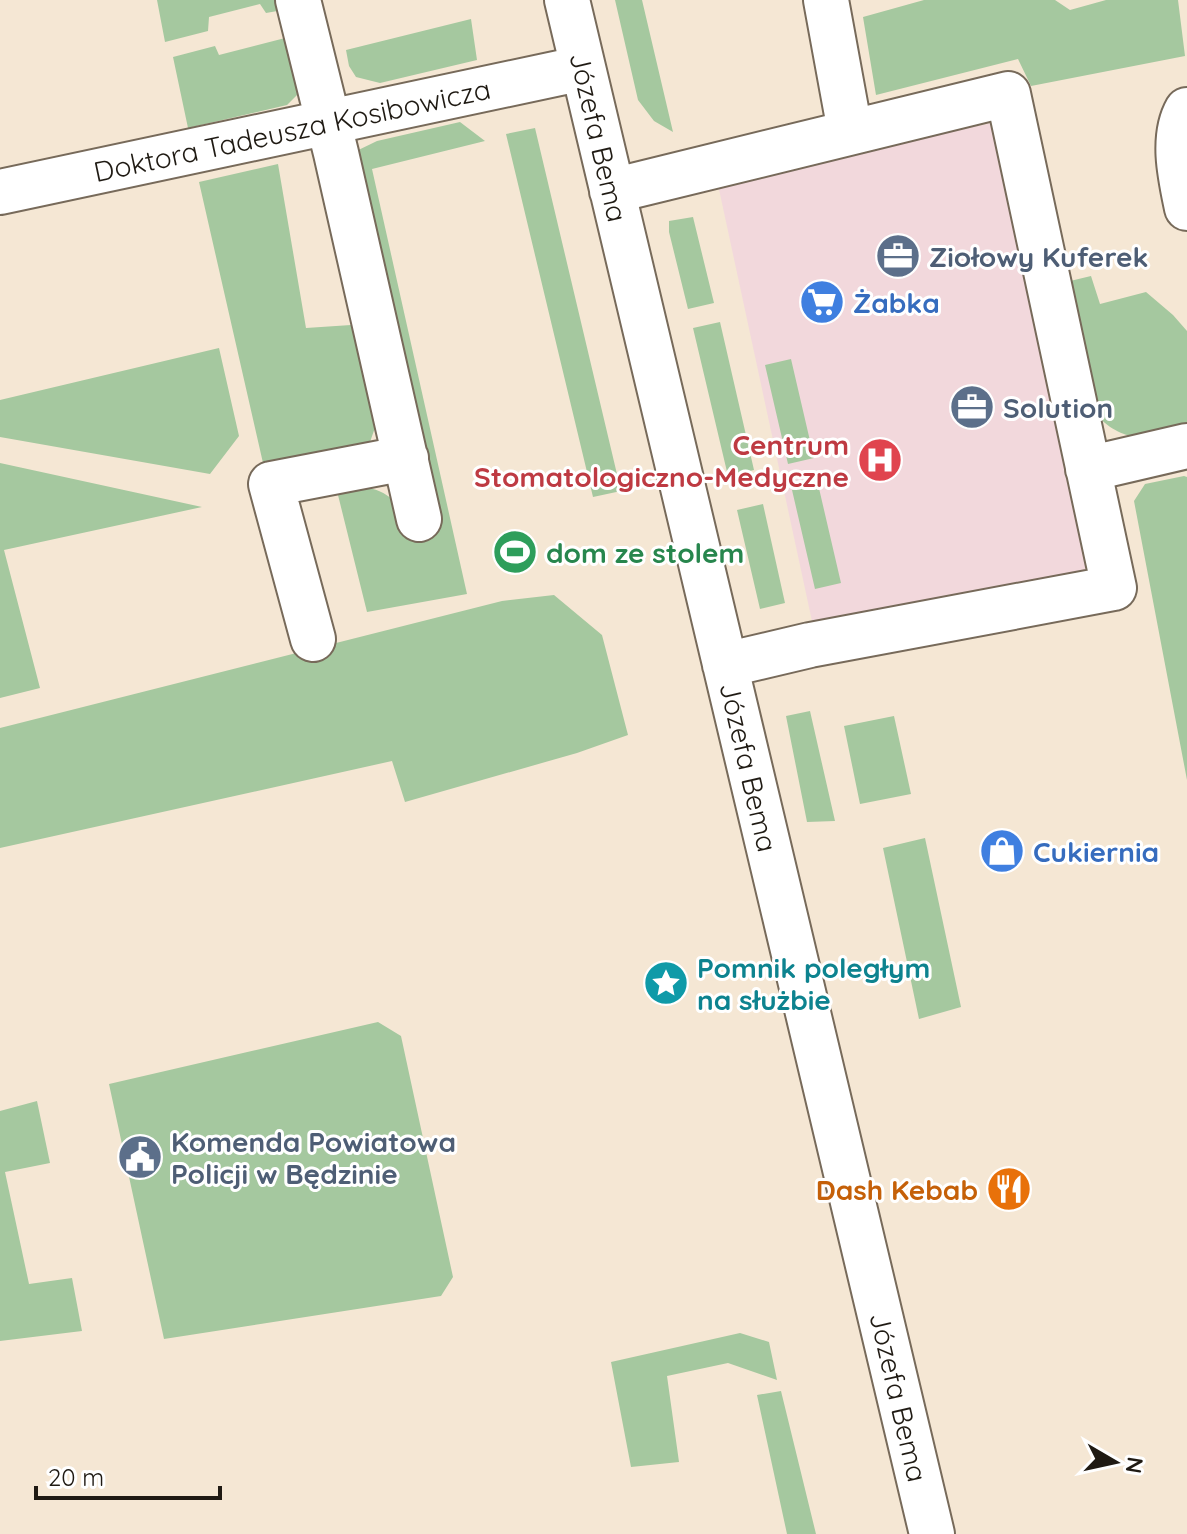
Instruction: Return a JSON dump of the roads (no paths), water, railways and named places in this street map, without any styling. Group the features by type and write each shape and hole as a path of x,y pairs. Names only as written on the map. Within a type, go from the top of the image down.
{"street":[{"path":"298,0 419,519"},
{"name":"Józefa Bema","path":"567,0 932,1534"},
{"path":"826,0 850,131"},
{"name":"Doktora Tadeusza Kosibowicza","path":"0,192 583,68"},
{"path":"612,191 1008,94 1114,588 810,645 725,665"},
{"path":"1187,110 1181,120 1179,172 1187,208"},
{"path":"1088,469 1187,446"},
{"path":"313,639 271,484 406,458"}],"place":[{"name":"Ziołowy Kuferek","path":"898,256"},
{"name":"Żabka","path":"822,302"},
{"name":"Solution","path":"972,407"},
{"name":"Centrum Stomatologiczno-Medyczne","path":"880,460"},
{"name":"dom ze stolem","path":"515,552"},
{"name":"Cukiernia","path":"1002,851"},
{"name":"Pomnik poległym na służbie","path":"666,983"},
{"name":"Komenda Powiatowa Policji w Będzinie","path":"140,1157"},
{"name":"Dash Kebab","path":"1009,1189"}]}
